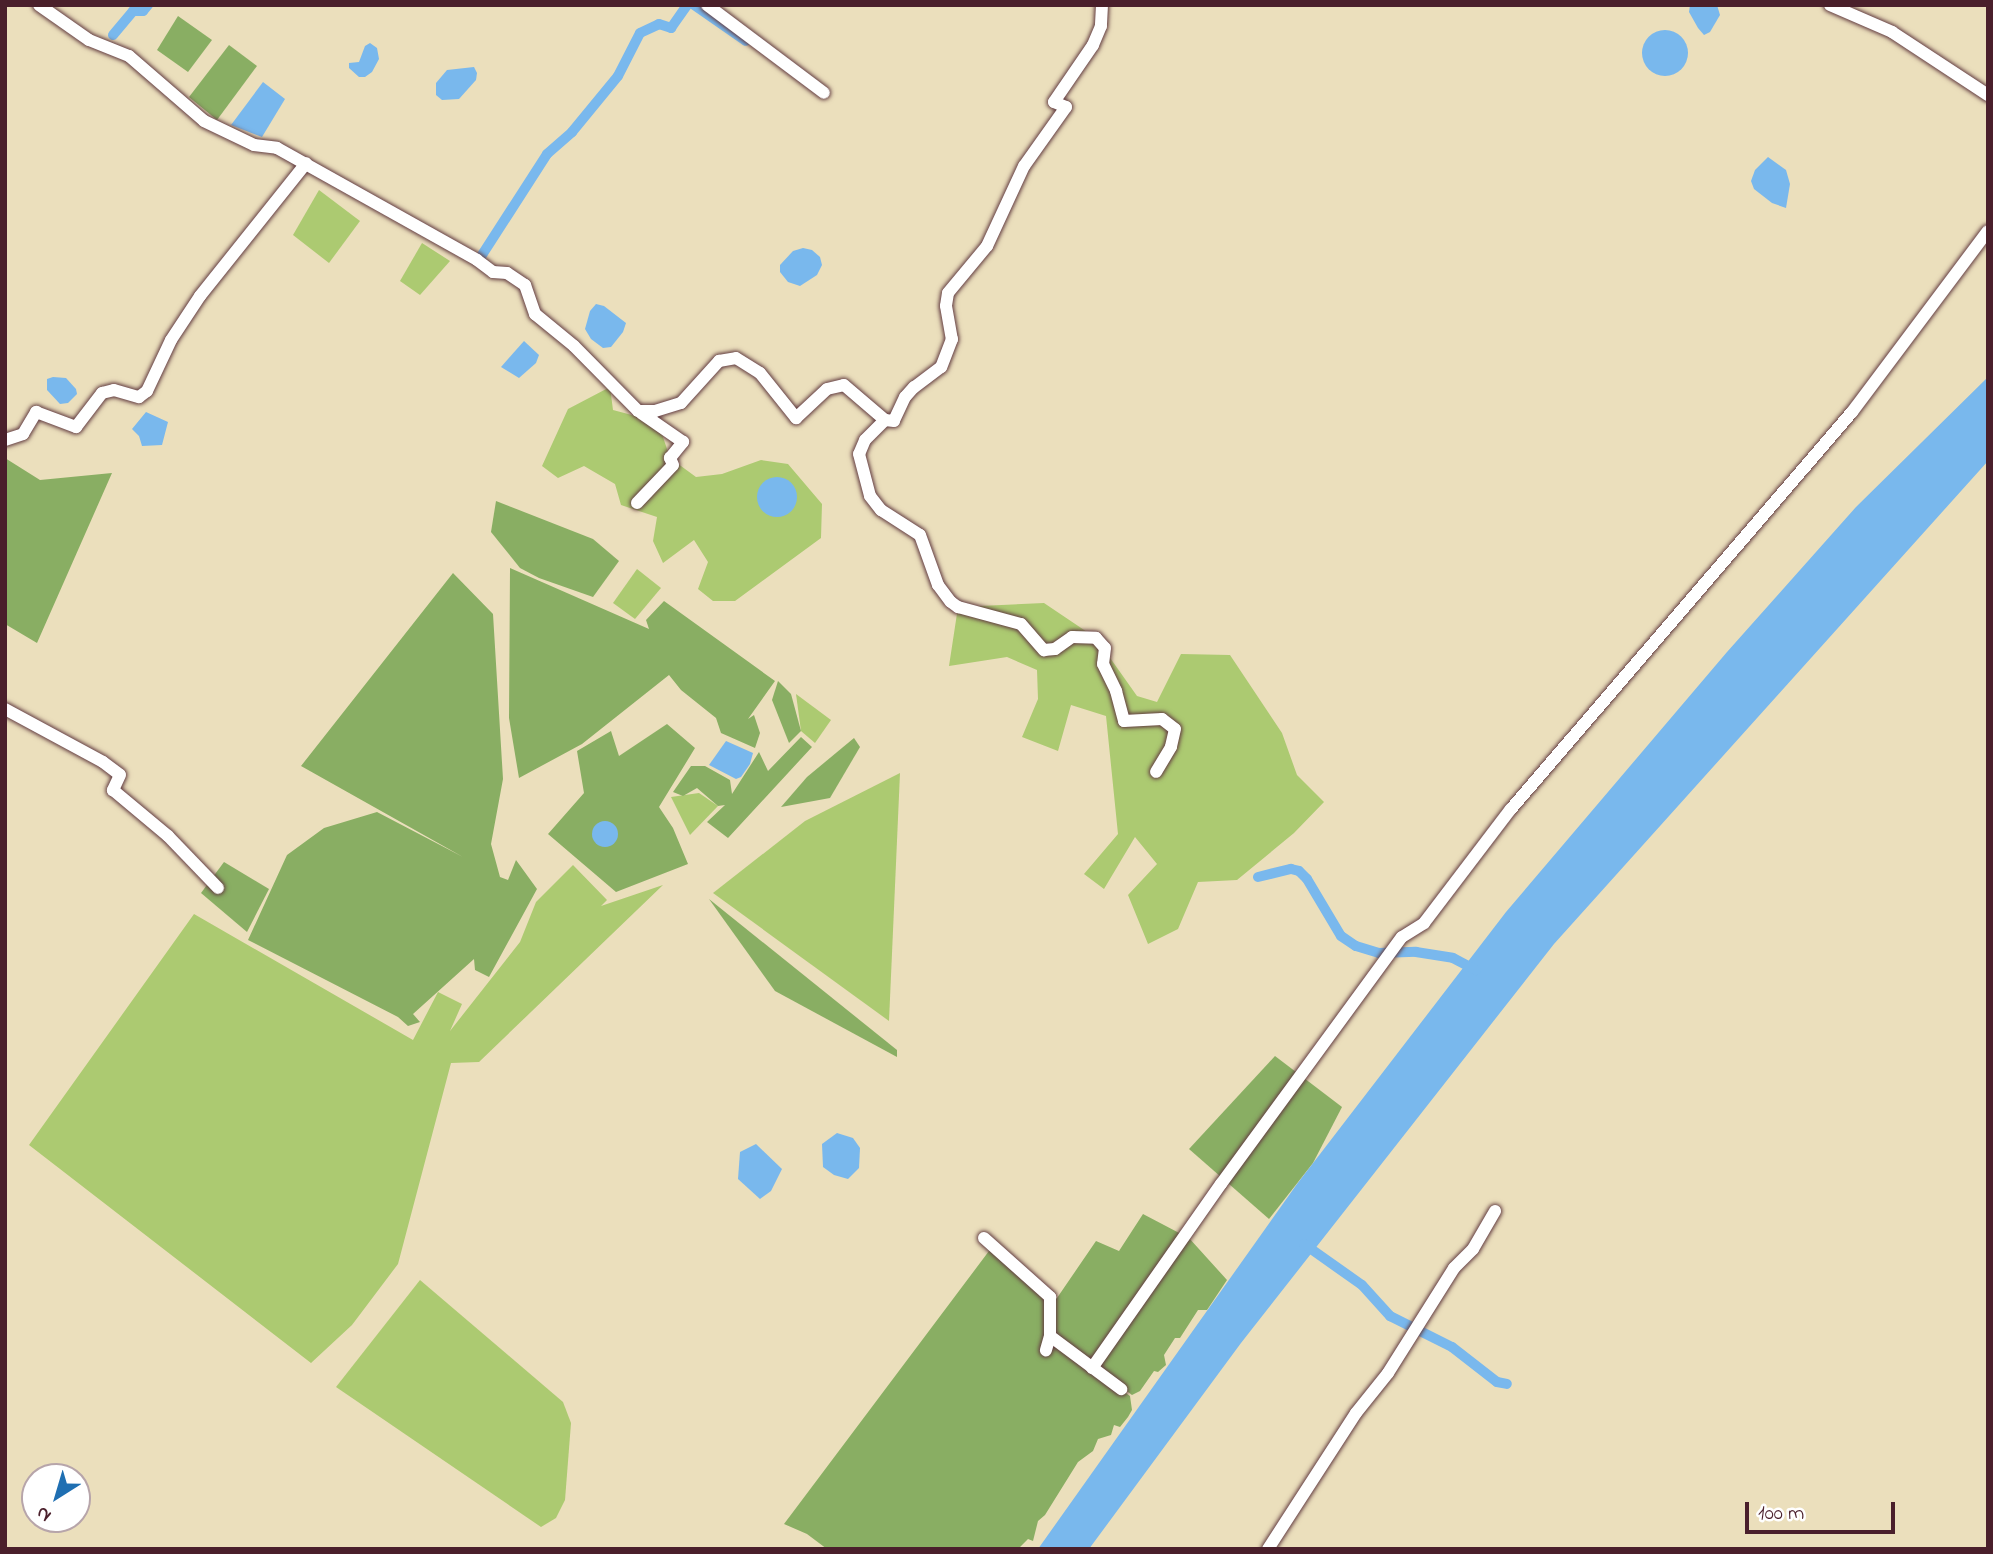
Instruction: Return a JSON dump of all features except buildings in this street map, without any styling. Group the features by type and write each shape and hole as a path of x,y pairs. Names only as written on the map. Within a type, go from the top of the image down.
{"street":[{"path":"39,5 89,40 129,55 204,121 254,145 277,148 493,271 507,272 525,285 535,314 574,346 638,411 682,442 670,458 673,465 637,503"},
{"path":"707,5 824,93"},
{"path":"638,411 655,411 681,403 719,362 736,358 760,373 796,418 827,389 844,385 885,420 894,421 905,397 941,367 952,339 946,306 948,293 987,246 1024,166 1066,107 1054,102 1093,45 1101,26 1102,5"},
{"path":"1830,5 1892,32 1988,95"},
{"path":"5,440 23,434 36,412 76,427 103,393 114,390 134,397 147,391 171,340 200,296 306,163"},
{"path":"1093,1368 1221,1184 1402,937 1424,923 1511,809 1852,412 1988,231"},
{"path":"885,420 865,440 859,454 870,496 881,510 920,535 943,593 958,607 1021,624 1044,650 1055,649 1072,637 1096,638 1105,648 1103,664 1116,691 1124,721 1162,719 1175,729 1171,747 1156,772"},
{"path":"5,709 103,762 120,775 113,790 168,836 218,888"},
{"path":"1268,1549 1356,1413 1388,1374 1495,1211"},
{"path":"984,1238 1049,1297 1050,1336 1046,1350"},
{"path":"1050,1336 1121,1389"}],"green space":[{"path":"178,16 212,40 188,72 157,50"},
{"path":"229,45 257,66 217,120 189,97"},
{"path":"319,190 360,221 329,263 293,235"},
{"path":"422,243 450,261 420,295 400,281"},
{"path":"610,387 613,410 658,422 670,458 696,477 722,474 761,460 788,464 822,504 821,538 735,601 713,601 698,589 708,562 694,540 663,563 653,541 657,517 621,505 615,484 584,466 558,478 542,466 568,409"},
{"path":"5,458 40,480 112,473 37,643 5,624"},
{"path":"496,501 593,539 619,561 593,597 539,578 520,568 491,532"},
{"path":"510,568 649,629 646,620 664,601 775,681 748,719 754,715 760,733 755,748 721,733 716,718 681,690 669,675 582,744 519,778 509,718"},
{"path":"637,569 661,588 635,619 613,603"},
{"path":"453,573 493,614 503,779 491,844 500,877 508,880 516,860 537,889 489,977 475,970 474,959 413,1014 420,1022 408,1026 398,1017 248,940 287,855 324,828 377,812 463,857 301,766"},
{"path":"1044,603 1096,638 1137,696 1157,702 1181,654 1230,655 1282,733 1297,775 1324,802 1294,833 1237,880 1198,882 1178,929 1148,944 1128,895 1157,864 1135,837 1104,889 1084,874 1118,834 1106,716 1071,705 1058,751 1022,737 1038,699 1037,670 1007,657 949,666 958,607"},
{"path":"778,681 791,694 801,731 789,743 772,700"},
{"path":"796,694 831,720 815,743 801,731"},
{"path":"667,724 695,748 659,807 673,828 688,864 616,892 548,834 584,793 577,751 611,731 619,756"},
{"path":"801,737 812,747 728,838 707,822 725,805 718,806 697,788 683,796 673,792 691,766 705,766 730,780 732,794 759,752 768,771"},
{"path":"854,738 860,747 830,798 781,807 807,777"},
{"path":"900,773 889,1021 713,893 805,821"},
{"path":"699,793 718,806 690,835 671,797"},
{"path":"224,862 269,889 247,932 201,893"},
{"path":"573,865 607,900 601,906 663,885 479,1062 451,1063 398,1264 352,1325 311,1363 29,1145 194,914 413,1040 438,992 462,1004 450,1031 520,942 536,902"},
{"path":"709,899 897,1050 897,1057 775,991"},
{"path":"1275,1056 1342,1107 1313,1163 1269,1219 1189,1149"},
{"path":"1143,1214 1183,1235 1092,1366 1052,1336 1052,1299 1057,1298 1096,1241 1119,1251"},
{"path":"1189,1238 1227,1280 1207,1310 1198,1310 1180,1338 1175,1338 1164,1355 1166,1365 1158,1372 1154,1371 1140,1391 1132,1395 1096,1368"},
{"path":"992,1247 1048,1297 1051,1339 1130,1396 1132,1410 1128,1417 1120,1427 1114,1425 1111,1435 1098,1439 1093,1451 1078,1462 1045,1515 1038,1521 1033,1541 1028,1539 1018,1549 827,1549 807,1534 784,1524"},
{"path":"420,1280 563,1402 571,1423 565,1500 556,1518 541,1527 336,1387"}],"water":[{"path":"1690,5 1717,5 1720,15 1710,32 1704,35 1698,28 1689,12"},
{"path":"1665,30 1681,37 1688,53 1681,69 1665,76 1649,69 1642,53 1649,37"},
{"path":"370,43 377,48 379,59 372,72 365,77 359,77 349,68 349,63 359,62 365,46"},
{"path":"474,67 476,80 459,99 442,100 436,95 436,83 447,70"},
{"path":"263,82 285,99 262,137 231,125"},
{"path":"1768,157 1786,170 1790,184 1786,208 1772,203 1754,189 1751,181 1755,170"},
{"path":"803,248 812,250 820,257 822,265 817,275 800,286 788,282 780,272 780,265 793,251"},
{"path":"596,304 604,306 626,323 623,332 611,347 603,348 591,339 585,329 590,311"},
{"path":"524,341 539,355 536,363 519,378 501,367"},
{"path":"1988,377 1988,461 1554,944 1241,1343 1089,1549 1038,1549 1297,1184 1506,912 1727,652 1856,507"},
{"path":"66,378 76,389 77,394 68,403 60,404 47,390 47,379"},
{"path":"146,412 168,422 162,445 142,446 139,436 132,429"},
{"path":"777,477 785,478 791,483 796,489 796,505 791,511 785,516 777,517 769,516 763,511 758,505 757,497 758,489 763,483 769,478"},
{"path":"726,741 753,753 750,764 741,777 736,779 709,765"},
{"path":"605,821 614,825 618,834 614,843 605,847 596,843 592,834 596,825"},
{"path":"837,1133 853,1138 860,1148 859,1168 848,1179 834,1175 823,1167 822,1144"},
{"path":"756,1144 782,1169 771,1191 760,1199 738,1179 740,1152"}],"waterway":[{"path":"113,35 133,11 143,11 148,5"},
{"path":"482,255 547,154 572,132 618,76 640,33 659,24 671,28 687,5"},
{"path":"694,5 746,41"},
{"path":"1258,877 1291,869 1299,871 1307,879 1341,936 1356,946 1379,953 1416,952 1453,958 1476,970"},
{"path":"1304,1244 1362,1285 1390,1316 1452,1347 1497,1382 1507,1384"}]}
